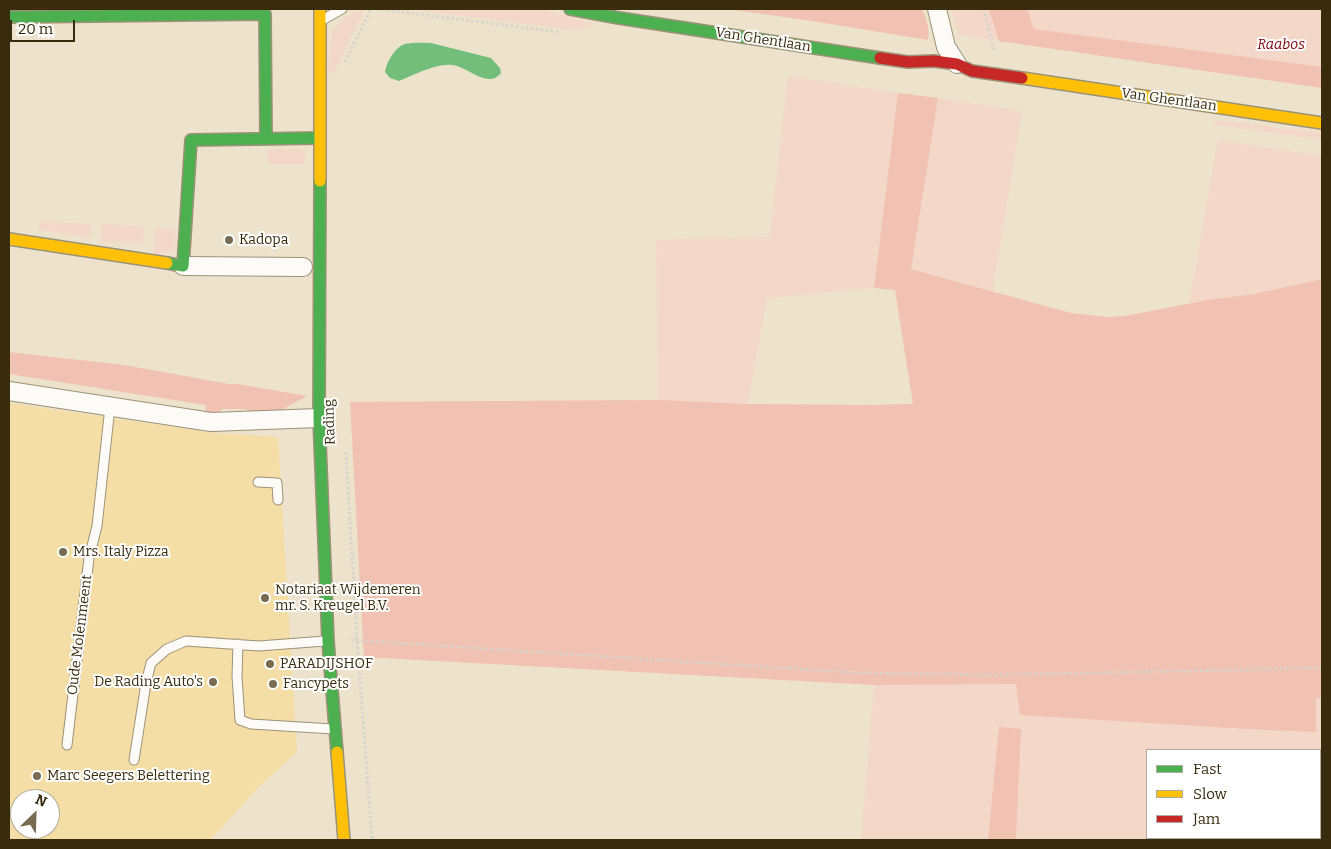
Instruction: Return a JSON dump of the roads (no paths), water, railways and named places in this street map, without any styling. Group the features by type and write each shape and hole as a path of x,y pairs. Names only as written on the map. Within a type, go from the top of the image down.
{"street":[{"name":"Rading","path":"320,9 319,418 328,641 344,840"},
{"name":"Van Ghentlaan","path":"570,9 908,62 934,61 957,64 972,71 1322,123"},
{"path":"937,9 946,47 957,64"},
{"path":"9,17 264,14 266,139"},
{"path":"183,266 191,140 319,138"},
{"path":"9,239 183,266 303,267"},
{"path":"9,391 211,422 319,418"}],"lane":[{"path":"320,22 342,9"},
{"name":"Oude Molenmeent","path":"67,745 89,558 97,526 110,407"},
{"path":"258,482 277,483 278,500"},
{"path":"134,760 151,662 167,649 186,641 260,646 328,641"},
{"path":"238,644 236,676 240,720 251,724 335,729"}],"place":[{"name":"Kadopa","path":"229,240"},
{"name":"Mrs. Italy Pizza","path":"63,552"},
{"name":"Notariaat Wijdemeren mr. S. Kreugel B.V.","path":"265,598"},
{"name":"PARADIJSHOF","path":"270,664"},
{"name":"De Rading Auto's","path":"213,682"},
{"name":"Fancypets","path":"273,684"},
{"name":"Marc Seegers Belettering","path":"37,776"}],"park label":[{"name":"Raabos","path":"1281,45"}]}
